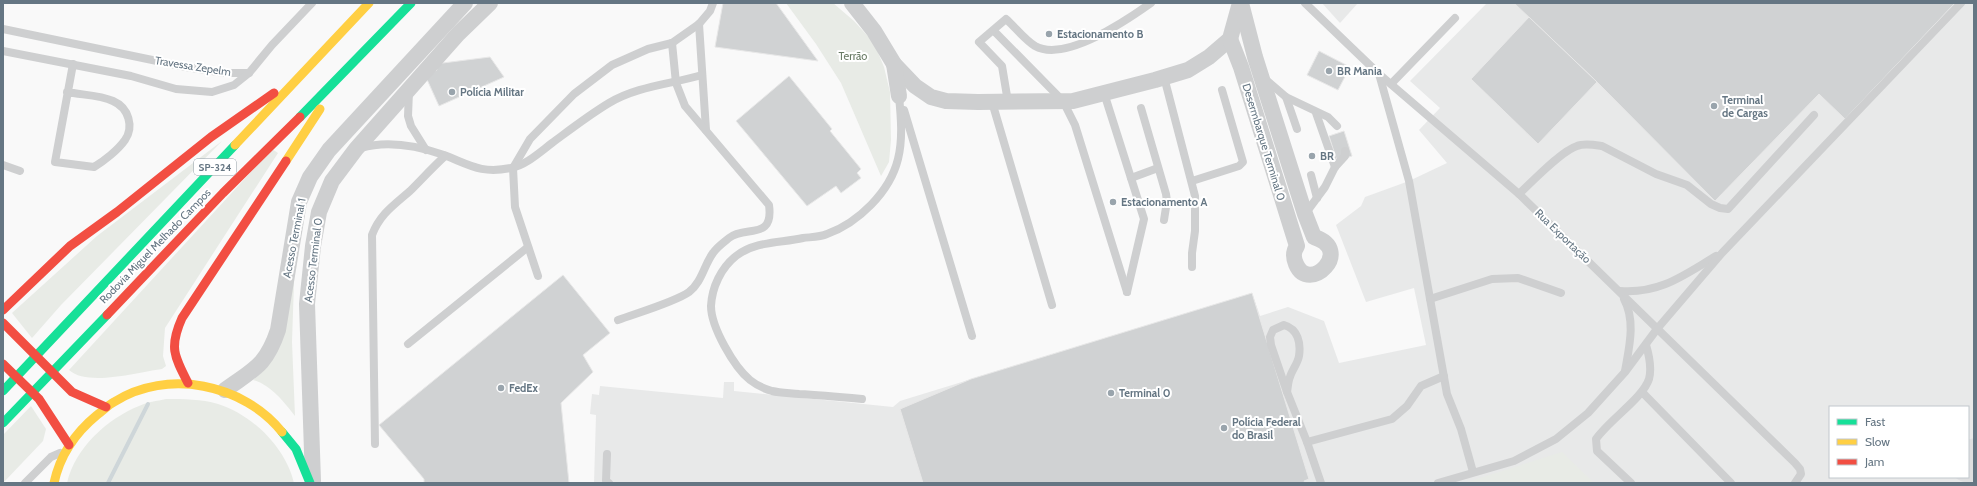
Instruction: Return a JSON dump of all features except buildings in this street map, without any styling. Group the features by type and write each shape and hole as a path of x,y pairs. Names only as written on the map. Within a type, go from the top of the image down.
{"main road":[{"name":"Rodovia Miguel Melhado Campos","path":"3,391 369,3"},
{"name":"Rodovia Miguel Melhado Campos","path":"3,423 223,193 344,73 411,3"},
{"path":"188,383 174,356 172,346 174,334 182,318 344,73"},
{"path":"3,310 70,246 117,212 230,123 263,99 296,82"},
{"path":"3,323 72,392 106,407"},
{"path":"3,364 39,399 68,448"},
{"path":"54,483 55,477 68,448 92,418 106,407 138,391 159,385 188,383 225,390 254,404 279,425 298,452 310,483"}],"street":[{"name":"Acesso Terminal 1","path":"225,390 258,366 267,356 273,343 278,330 299,202 310,177 329,150 465,3"},
{"name":"Acesso Terminal 0","path":"313,483 307,304 313,246 319,212 332,181 356,149 458,34 490,3"},
{"path":"852,3 874,31 894,64 915,86 931,97 946,101 992,102 1073,101 1188,70 1210,57 1230,40 1240,3"},
{"path":"1240,3 1260,76 1305,214"},
{"name":"Desermbarque Terminal 0","path":"1230,40 1241,67 1297,246 1294,250 1294,259 1297,266 1303,272 1311,274 1319,273 1326,268 1330,261 1330,253 1327,245 1314,237 1305,214"},
{"path":"894,64 899,96"}],"lane":[{"path":"249,73 272,45 312,3"},
{"path":"538,276 515,207 513,168 530,139 574,94 612,65 648,49 672,43 699,24 710,11 713,3"},
{"path":"1008,102 1002,66 979,42 994,31 1006,19 1035,46 1045,50 1056,49 1078,45 1131,17 1151,3"},
{"name":"Rua Exportação","path":"1304,3 1379,74 1519,194 1620,291 1800,468 1801,474 1795,483"},
{"path":"1438,483 1514,461 1556,440 1588,413 1625,372 1657,329 1722,253 1961,3"},
{"path":"1391,84 1455,18"},
{"path":"699,24 706,130"},
{"name":"Travessa Zepelm","path":"3,29 186,67 225,73 249,73"},
{"path":"994,31 1063,101 1075,125 1127,292 1144,219 1104,93"},
{"path":"618,320 690,291 699,280 713,252 730,236 758,231 767,224 771,216 769,205 686,106 676,83 672,43"},
{"name":"Travessa Zepelm","path":"3,51 131,76 176,89 204,92 212,92 234,85 249,73"},
{"path":"67,92 113,101 122,107 128,116 130,129 125,140 94,167 87,168 55,162 67,92 73,64"},
{"path":"1379,74 1409,181 1447,394 1461,429 1473,472"},
{"path":"356,149 381,144 426,150 472,167 488,170 513,168 531,158 610,102 646,88 676,83 702,75"},
{"path":"1260,76 1286,97 1328,118 1337,126"},
{"path":"1164,77 1192,181 1196,208 1192,267"},
{"path":"409,90 408,116 411,126 426,150"},
{"path":"1192,181 1239,166 1243,162 1222,90"},
{"path":"899,96 972,336"},
{"path":"862,399 772,391 750,380 730,354 715,325 711,307 714,287 721,272 737,256 754,247 768,243 826,234 841,227 870,205 893,173 898,159 901,118 899,96"},
{"path":"1286,97 1297,129"},
{"path":"992,102 1052,305"},
{"path":"1141,108 1168,201 1164,220"},
{"path":"1316,113 1335,167"},
{"path":"1519,194 1561,156 1577,146 1593,145 1602,146 1656,174 1687,185 1711,204 1720,208 1728,209 1814,115"},
{"path":"1305,214 1317,198 1335,167 1345,156 1345,151"},
{"path":"375,444 372,235 377,222 387,209 445,156"},
{"path":"3,166 20,171"},
{"path":"1131,178 1158,168"},
{"path":"1311,175 1317,198"},
{"path":"408,344 528,247"},
{"path":"1620,291 1632,292 1658,288 1722,253"},
{"path":"1430,299 1492,279 1518,278 1561,293"},
{"path":"1620,291 1629,308 1631,328 1625,372"},
{"path":"1287,392 1290,377 1299,357 1300,347 1295,331 1284,326 1273,330 1270,337 1271,345 1287,392 1307,442 1321,483"},
{"path":"1631,483 1597,451 1596,439 1602,429 1642,392 1649,379 1650,366 1646,345"},
{"path":"1307,442 1392,419 1407,406 1421,386 1444,376"},
{"path":"1642,392 1731,483"},
{"path":"25,483 51,456 68,448"},
{"path":"606,454 606,481 609,483"}],"shaded area":[{"path":"1322,3 1358,3 1340,23"},
{"path":"1487,3 1974,3 1974,483 594,483 596,415 590,414 592,394 599,395 600,386 723,398 724,382 734,382 734,391 893,407 900,401 1252,293 1260,316 1288,307 1324,321 1339,363 1426,345 1414,288 1366,302 1336,225 1361,206 1365,197 1409,181 1447,163 1419,130 1440,108 1410,81"}],"green space":[{"name":"Terrão","path":"786,3 833,3 854,21 874,43 884,67 890,92 891,140 889,162 881,176 841,83 816,44"},
{"path":"222,141 61,305 32,338 12,313 97,236"},
{"path":"272,149 278,153 165,328 163,356 166,366 162,369 100,378 77,375 69,370"},
{"path":"295,253 292,342 295,416 282,400 271,390 265,385 253,380 266,368 282,339 289,305"},
{"path":"166,399 212,402 231,409 244,416 266,434 276,446 284,457 294,483 67,483 77,458 94,436 104,427 115,419 139,406"},
{"path":"31,406 46,429 43,441 3,483 3,435"},
{"path":"1562,452 1594,483 1464,483"}],"waterway":[{"path":"108,483 148,404"}],"taxiway":[{"path":"1969,463 1974,457"}],"traffic: fast":[{"path":"300,117 411,3"},
{"path":"3,391 235,145"},
{"path":"3,423 107,315"},
{"path":"282,432 296,449 310,483"}],"traffic: slow":[{"path":"235,145 369,3"},
{"path":"286,161 320,109"},
{"path":"54,483 64,454 75,437 89,422 114,402 135,392 157,386 180,384 204,386 226,392 247,402 266,416 282,432"}],"traffic: jam":[{"path":"3,310 70,246 117,212 211,137 274,93"},
{"path":"107,315 223,193 300,117"},
{"path":"188,383 179,366 174,344 182,318 286,161"},
{"path":"3,323 72,392 106,407"},
{"path":"3,364 39,399 69,445"}],"place":[{"name":"Estacionamento B","path":"1049,34"},
{"name":"BR Mania","path":"1329,71"},
{"name":"Polícia Militar","path":"452,92"},
{"name":"Terminal de Cargas","path":"1714,106"},
{"name":"BR","path":"1312,156"},
{"name":"Estacionamento A","path":"1113,202"},
{"name":"FedEx","path":"501,388"},
{"name":"Terminal 0","path":"1111,393"},
{"name":"Polícia Federal do Brasil","path":"1224,428"}]}
